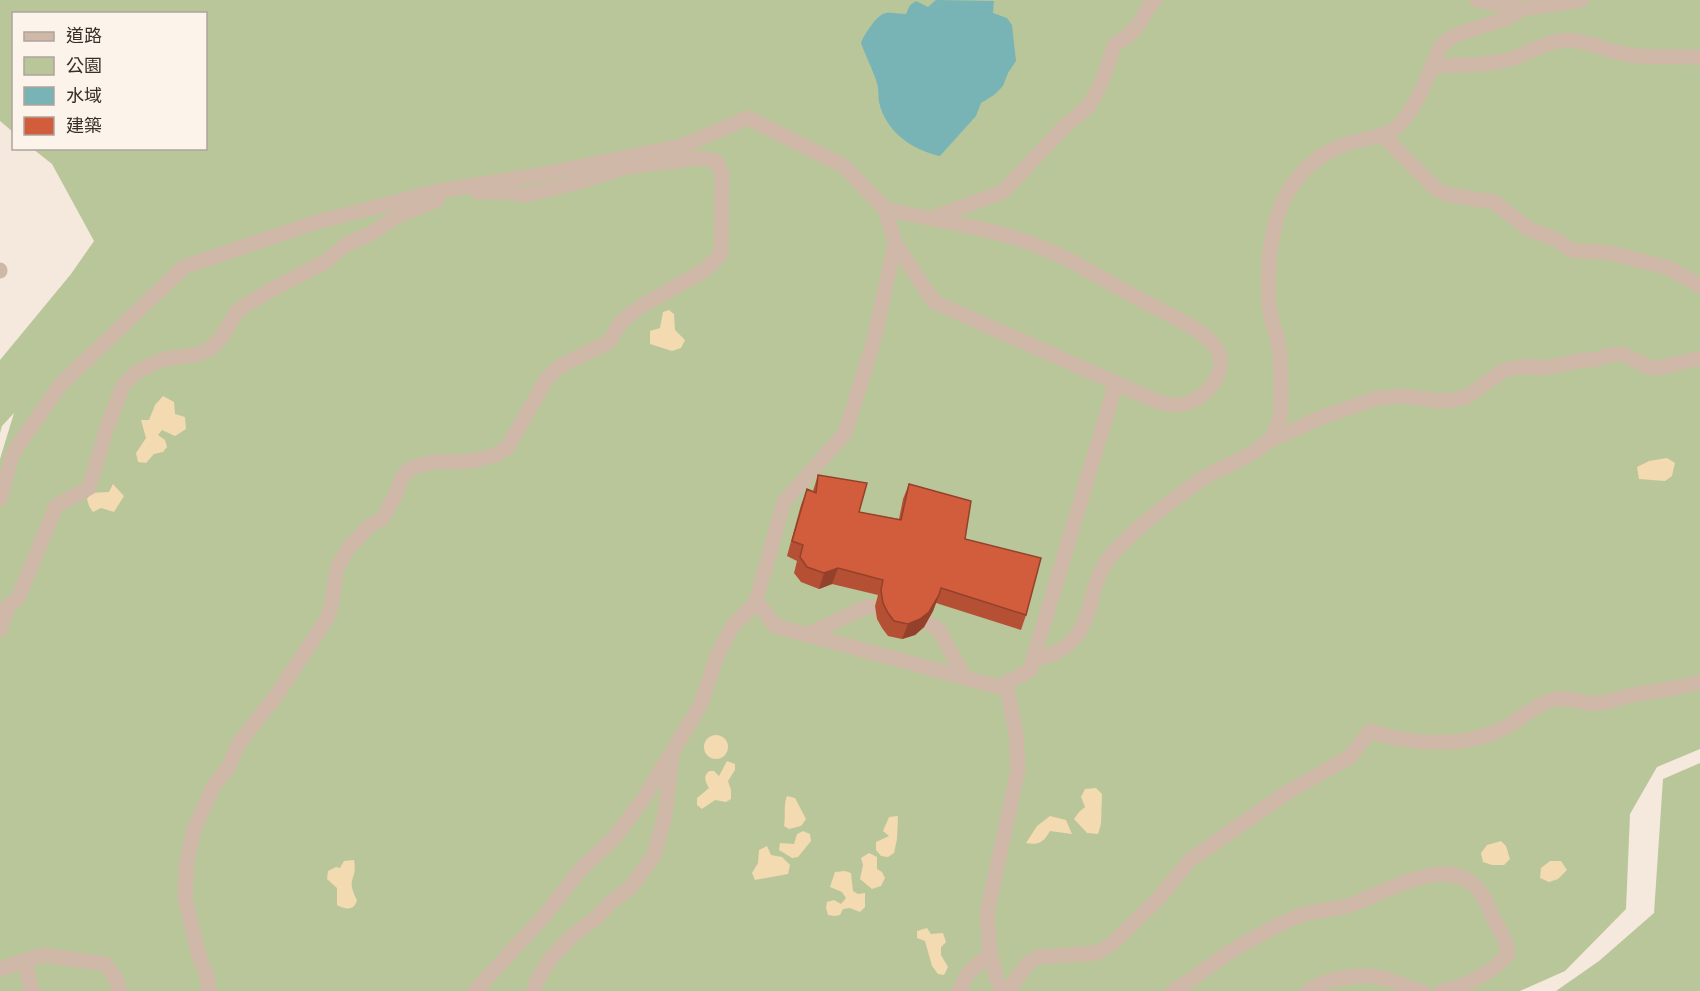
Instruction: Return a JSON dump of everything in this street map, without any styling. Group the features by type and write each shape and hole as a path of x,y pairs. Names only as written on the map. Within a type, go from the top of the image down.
{"street":[{"path":"929,219 1003,192 1066,126 1088,107 1101,84 1115,44 1127,38 1139,24 1148,5 1155,0"},
{"path":"1478,0 1521,9 1582,0"},
{"path":"1267,442 1278,424 1280,393 1279,348 1270,313 1268,278 1270,241 1285,200 1295,181 1325,152 1351,142 1382,135 1397,127 1423,88 1440,47 1449,39 1491,26 1511,17 1521,9"},
{"path":"1433,66 1489,65 1560,40 1586,42 1631,56 1700,58"},
{"path":"0,499 13,453 60,385 184,267 313,223 439,191 544,174 682,146 748,118 844,166 885,209 896,243 934,302 1164,404 1189,404 1199,399 1213,385 1218,376 1219,356 1210,341 1184,322 1082,267 1030,243 982,229 885,209"},
{"path":"1382,135 1437,190 1450,195 1494,202 1527,228 1557,240 1571,250 1610,253 1669,268 1700,286"},
{"path":"0,630 8,606 18,598 56,506 89,488 106,428 124,384 137,372 165,359 196,355 210,349 226,332 238,310 325,262 347,244 370,234 397,216 433,201 459,194 483,192 526,195 626,167 701,158 716,161 722,174 721,254 705,270 638,308 620,323 609,342 560,366 547,378 507,448 495,455 473,461 433,462 411,468 403,475 396,494 382,519 369,526 350,546 337,568 331,607 326,620 276,696 239,743 228,768 209,795 194,829 187,861 185,898 199,956 207,976 209,991"},
{"path":"896,243 874,340 845,433 784,502 756,600 775,626 999,687 1030,670 1116,383"},
{"path":"1033,660 1053,656 1077,635 1086,620 1100,573 1114,552 1147,522 1205,477 1248,455 1267,442 1322,417 1378,398 1403,396 1439,401 1461,399 1504,370 1527,366 1539,368 1623,354 1648,367 1659,368 1700,358"},
{"path":"475,991 545,915 581,869 615,837 644,798 700,706 717,656 733,626 757,602"},
{"path":"806,635 869,606 927,622 939,630 964,678"},
{"path":"1008,991 1028,963 1039,957 1097,953 1113,943 1158,899 1190,860 1289,791 1350,757 1370,731 1394,738 1417,741 1467,741 1481,738 1504,728 1549,701 1568,697 1584,702 1600,703 1700,682"},
{"path":"1003,991 997,980 990,954 987,913 1018,770 1016,734 1006,683"},
{"path":"534,991 537,981 551,958 572,936 630,888 654,855 665,815 672,752"},
{"path":"1173,991 1189,983 1215,962 1295,917 1314,911 1350,905 1416,879 1435,874 1454,874 1474,885 1484,898 1494,921 1506,939 1508,954 1500,964 1487,973 1446,990"},
{"path":"959,991 968,973 990,954"},
{"path":"0,969 43,955 105,964 117,981 119,991"},
{"path":"24,961 32,991"},
{"path":"1308,991 1332,981 1370,976 1384,978 1413,990 1423,991"}],"green space":[{"path":"0,0 1700,0 1700,749 1657,767 1630,814 1626,909 1565,971 1520,991 0,991 0,459 14,413 2,426 0,433 0,360 71,274 94,241 52,164 34,150 207,150 207,12 12,12 12,131 0,121"},
{"path":"1700,763 1700,991 1556,991 1599,961 1654,913 1663,779"}],"sand":[{"path":"669,310 674,314 675,330 685,340 681,348 672,351 650,344 650,331 660,328 663,312"},
{"path":"163,396 174,402 175,414 185,417 186,429 175,436 162,430 158,435 165,440 167,447 163,452 154,454 146,463 138,462 136,453 146,438 141,420 149,420 155,405"},
{"path":"1667,458 1675,463 1672,476 1665,481 1639,479 1637,467 1649,461"},
{"path":"113,484 124,496 114,512 101,508 93,512 87,499 91,493 109,492"},
{"path":"716,735 724,739 728,747 724,755 716,759 708,755 704,747 708,739"},
{"path":"727,761 735,764 735,770 728,781 731,799 726,802 715,800 702,809 697,805 697,798 709,788 706,775 709,771 714,771 719,776"},
{"path":"1096,788 1102,794 1101,824 1098,834 1087,833 1074,819 1085,807 1081,797 1085,789"},
{"path":"787,796 795,798 806,819 801,826 789,829 784,826"},
{"path":"898,816 894,853 888,857 881,856 876,850 876,842 889,836 883,831 889,817"},
{"path":"1050,816 1066,820 1072,834 1050,831 1040,842 1026,843 1037,826"},
{"path":"803,831 810,834 811,841 798,857 792,858 779,850 780,843 794,844 797,834"},
{"path":"1501,841 1506,846 1510,859 1504,865 1483,862 1481,853 1487,845"},
{"path":"767,846 771,855 782,857 790,865 788,874 755,880 752,873 758,863 759,850"},
{"path":"869,853 877,857 877,869 885,878 881,886 872,889 860,879 863,865 861,858"},
{"path":"354,860 352,887 357,900 352,908 346,909 337,905 337,888 327,879 328,871 336,867 340,868 344,861"},
{"path":"1550,861 1561,861 1567,870 1558,879 1549,882 1540,878 1541,868"},
{"path":"835,872 851,873 853,891 858,894 865,893 865,907 860,912 850,908 843,909 840,915 828,915 827,902 834,900 841,904 846,898 842,892 830,887"},
{"path":"927,928 931,934 943,933 946,942 941,947 941,955 948,967 944,975 938,974 932,966 925,941 917,938 917,931"}],"water":[{"path":"936,0 994,1 993,13 1007,18 1012,25 1016,61 1003,86 981,103 976,116 940,156 910,144 894,131 882,113 875,78 861,43 871,25 882,14 906,14 910,5 916,1 928,7"}],"building":[{"path":"818,475 867,483 859,512 901,520 909,484 971,501 965,539 1041,558 1026,615 941,588 929,612 920,619 908,624 894,621 883,603 881,590 883,580 838,568 824,573 807,567 800,557 803,545 792,541 807,489 816,493"}]}
